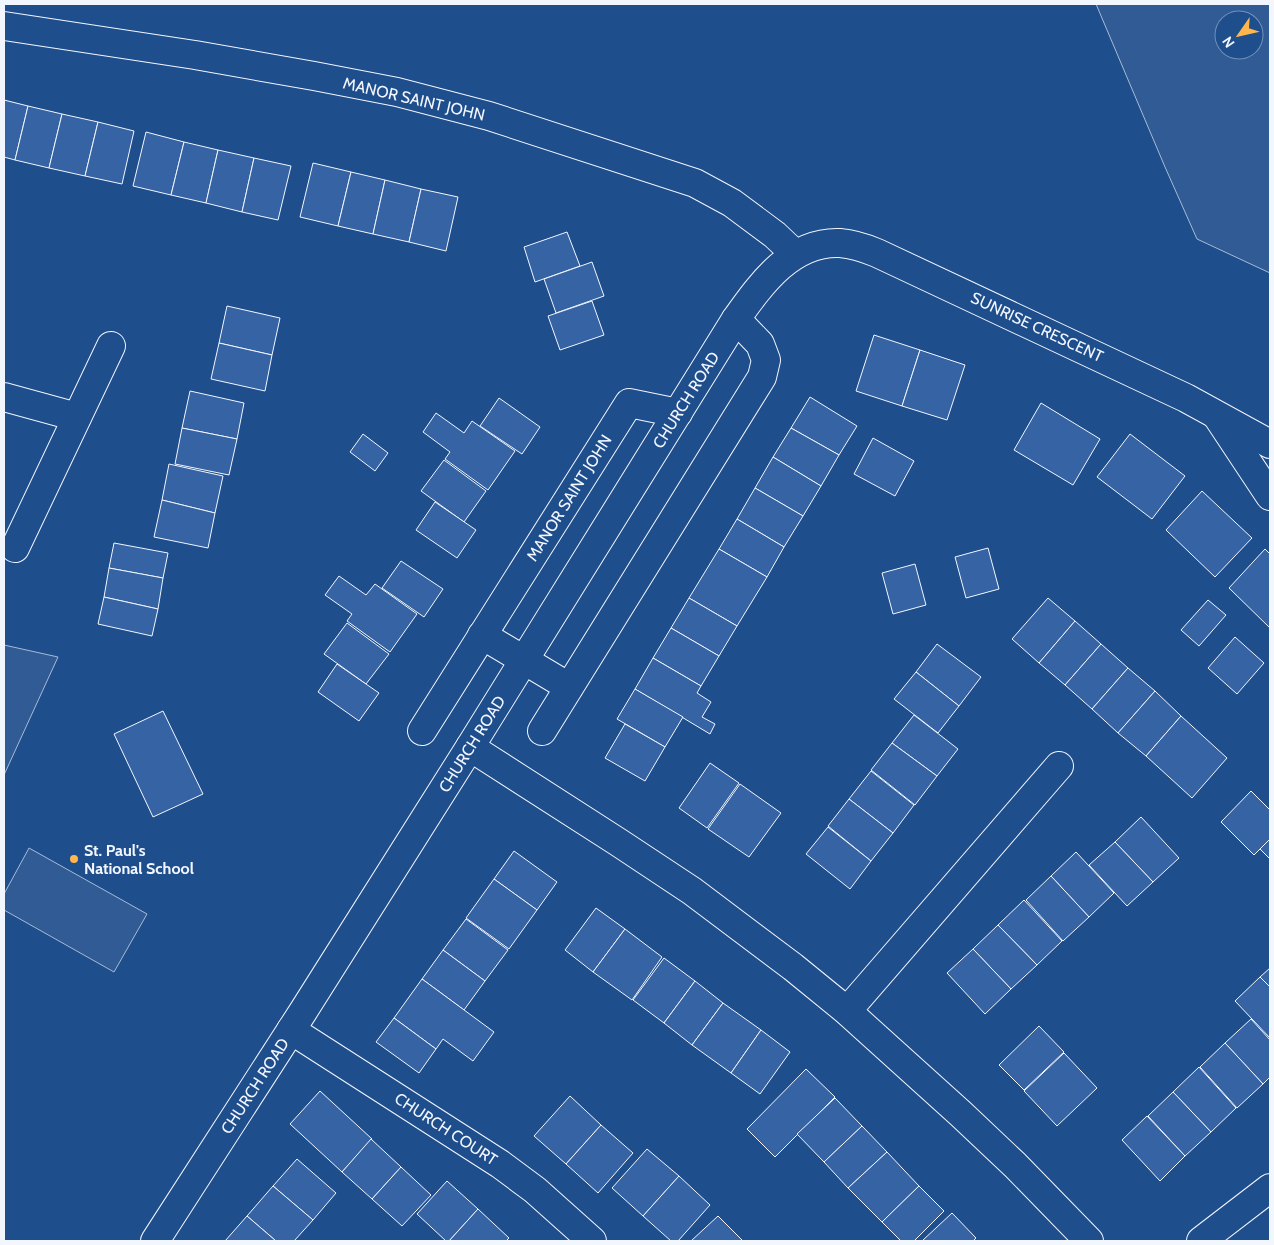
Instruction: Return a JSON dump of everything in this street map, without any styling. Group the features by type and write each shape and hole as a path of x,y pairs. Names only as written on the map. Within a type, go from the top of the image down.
{"street":[{"name":"MANOR SAINT JOHN","path":"4,26 195,55 314,76 397,92 489,116 695,184 732,203 795,254"},
{"name":"SUNRISE CRESCENT","path":"795,254 823,244 839,243 870,250 1186,398 1270,444"},
{"name":"CHURCH ROAD","path":"158,1240 525,660 736,319 778,267 795,254"},
{"path":"542,731 762,376 766,360 760,344 736,319"},
{"path":"15,548 111,346"},
{"path":"4,397 77,417"},
{"name":"MANOR SAINT JOHN","path":"422,731 629,403 678,413"},
{"path":"1215,413 1270,496"},
{"path":"482,635 569,687"},
{"path":"470,747 692,891 793,967 847,1012 961,1114 1015,1165 1089,1241"},
{"path":"847,1012 1059,766"},
{"name":"CHURCH COURT","path":"291,1030 500,1164 535,1190 592,1241"},
{"path":"1201,1241 1270,1188"}],"shaded area":[{"path":"1096,4 1270,4 1270,273 1197,239"},
{"path":"4,645 58,657 4,775"},
{"path":"29,848 147,914 114,972 4,910 4,894"}],"building":[{"path":"4,100 28,106 15,160 4,157"},
{"path":"28,106 62,114 49,168 15,160"},
{"path":"62,114 98,122 85,176 49,168"},
{"path":"98,122 134,131 122,184 85,176"},
{"path":"146,132 184,142 171,195 133,186"},
{"path":"184,142 218,150 206,203 171,195"},
{"path":"218,150 254,158 242,212 206,203"},
{"path":"254,158 291,166 278,220 242,212"},
{"path":"313,163 351,172 338,226 300,217"},
{"path":"351,172 385,180 373,234 338,226"},
{"path":"385,180 421,189 409,242 373,234"},
{"path":"421,189 458,197 446,251 409,242"},
{"path":"567,232 580,266 535,282 524,247"},
{"path":"592,262 604,296 556,313 544,279"},
{"path":"592,301 604,335 560,350 548,316"},
{"path":"227,306 280,318 272,355 219,343"},
{"path":"874,335 920,350 902,406 856,391"},
{"path":"219,343 272,355 265,391 211,379"},
{"path":"920,350 965,365 947,420 902,406"},
{"path":"190,391 244,403 237,439 182,428"},
{"path":"810,397 857,426 839,455 791,428"},
{"path":"499,398 540,427 522,454 480,426"},
{"path":"1041,403 1100,439 1073,485 1014,450"},
{"path":"436,413 464,433 472,421 515,451 488,490 445,459 450,452 423,432"},
{"path":"182,428 237,439 229,475 175,464"},
{"path":"791,428 839,455 821,486 773,457"},
{"path":"363,434 388,453 375,471 350,452"},
{"path":"1130,434 1185,476 1152,519 1097,477"},
{"path":"873,438 914,461 895,496 854,474"},
{"path":"773,457 821,486 803,516 755,488"},
{"path":"444,460 486,491 464,522 421,491"},
{"path":"169,464 223,476 215,513 162,500"},
{"path":"755,488 803,516 784,547 737,519"},
{"path":"1202,491 1252,538 1215,577 1166,530"},
{"path":"162,500 215,513 208,548 154,537"},
{"path":"435,502 476,530 457,558 416,530"},
{"path":"737,519 784,547 767,577 719,549"},
{"path":"114,543 168,553 163,578 109,568"},
{"path":"988,548 999,589 966,598 955,557"},
{"path":"719,549 767,577 737,626 689,598"},
{"path":"1265,549 1270,554 1270,628 1229,588"},
{"path":"401,561 443,589 424,617 382,588"},
{"path":"915,564 926,605 893,614 882,573"},
{"path":"109,568 163,578 158,609 104,597"},
{"path":"339,576 366,595 375,584 417,614 390,652 347,621 352,614 325,595"},
{"path":"104,597 158,609 152,636 98,624"},
{"path":"689,598 737,626 719,656 671,628"},
{"path":"1048,598 1075,621 1039,663 1012,639"},
{"path":"1208,600 1226,615 1199,646 1181,630"},
{"path":"1075,621 1101,644 1065,685 1039,663"},
{"path":"347,623 389,654 366,684 324,654"},
{"path":"671,628 719,656 701,686 653,658"},
{"path":"1235,637 1264,663 1237,694 1208,668"},
{"path":"937,644 981,677 959,706 916,672"},
{"path":"1101,644 1128,668 1092,709 1065,685"},
{"path":"653,658 701,686 697,693 711,702 702,717 715,724 710,734 635,689"},
{"path":"337,664 379,693 359,721 318,692"},
{"path":"1128,668 1155,691 1118,733 1092,709"},
{"path":"916,672 959,706 938,733 894,699"},
{"path":"635,689 683,717 665,747 617,719"},
{"path":"1155,691 1181,716 1146,756 1118,733"},
{"path":"163,711 203,794 153,817 114,734"},
{"path":"914,715 958,749 937,776 892,743"},
{"path":"1181,716 1227,758 1192,798 1146,756"},
{"path":"625,724 665,747 645,781 605,758"},
{"path":"892,743 937,776 915,805 871,770"},
{"path":"710,763 739,783 707,828 679,808"},
{"path":"871,771 914,805 893,833 849,799"},
{"path":"740,784 781,813 749,857 708,829"},
{"path":"1251,791 1270,810 1270,839 1254,855 1221,822"},
{"path":"849,799 893,833 871,861 828,826"},
{"path":"1141,817 1179,858 1153,882 1115,842"},
{"path":"828,827 871,861 850,889 806,854"},
{"path":"1270,839 1270,859 1260,849"},
{"path":"1115,842 1153,882 1127,906 1089,865"},
{"path":"514,851 557,882 537,910 494,879"},
{"path":"1076,852 1114,893 1089,917 1051,876"},
{"path":"1051,876 1089,917 1063,941 1026,900"},
{"path":"494,879 537,910 509,949 466,918"},
{"path":"1024,900 1062,941 1037,965 998,925"},
{"path":"596,908 625,929 593,972 565,950"},
{"path":"466,919 508,950 485,981 443,950"},
{"path":"998,925 1037,965 1011,989 973,949"},
{"path":"625,929 662,957 632,1000 593,972"},
{"path":"973,949 1011,989 985,1014 947,973"},
{"path":"443,950 485,981 464,1010 422,979"},
{"path":"664,958 695,981 664,1023 633,1000"},
{"path":"1270,968 1270,987 1260,977"},
{"path":"1260,977 1270,987 1270,1038 1235,1001"},
{"path":"422,979 494,1032 473,1061 443,1039 436,1049 394,1018"},
{"path":"695,981 723,1003 692,1045 664,1023"},
{"path":"723,1003 761,1030 731,1073 692,1045"},
{"path":"394,1018 436,1049 419,1073 376,1042"},
{"path":"1251,1019 1270,1040 1270,1077 1263,1084 1225,1043"},
{"path":"1039,1026 1064,1052 1024,1090 999,1065"},
{"path":"761,1030 790,1052 760,1094 731,1073"},
{"path":"1225,1043 1263,1084 1237,1108 1200,1067"},
{"path":"1064,1053 1097,1088 1057,1126 1024,1091"},
{"path":"1199,1067 1236,1108 1211,1132 1173,1092"},
{"path":"806,1069 835,1097 775,1157 747,1129"},
{"path":"320,1091 372,1139 342,1172 290,1124"},
{"path":"1173,1092 1211,1132 1185,1156 1148,1116"},
{"path":"570,1096 601,1125 566,1164 534,1136"},
{"path":"835,1098 862,1126 824,1162 797,1134"},
{"path":"1147,1116 1185,1156 1160,1181 1122,1140"},
{"path":"601,1125 633,1153 598,1193 566,1164"},
{"path":"862,1126 887,1152 848,1188 824,1162"},
{"path":"371,1139 401,1167 372,1199 342,1172"},
{"path":"647,1149 679,1176 643,1216 612,1188"},
{"path":"887,1152 919,1186 882,1222 848,1188"},
{"path":"297,1159 336,1193 313,1220 273,1186"},
{"path":"401,1167 431,1195 402,1226 372,1199"},
{"path":"679,1176 710,1205 678,1241 671,1241 643,1216"},
{"path":"447,1181 478,1209 449,1241 446,1241 417,1214"},
{"path":"273,1186 313,1220 294,1241 276,1241 247,1216"},
{"path":"919,1186 944,1211 914,1241 901,1241 882,1222"},
{"path":"478,1209 509,1238 506,1241 449,1241"},
{"path":"952,1213 976,1238 973,1241 922,1241"},
{"path":"247,1216 276,1241 225,1241"},
{"path":"718,1216 743,1241 691,1241"}],"place":[{"name":"St. Paul's National School","path":"74,859"}]}
